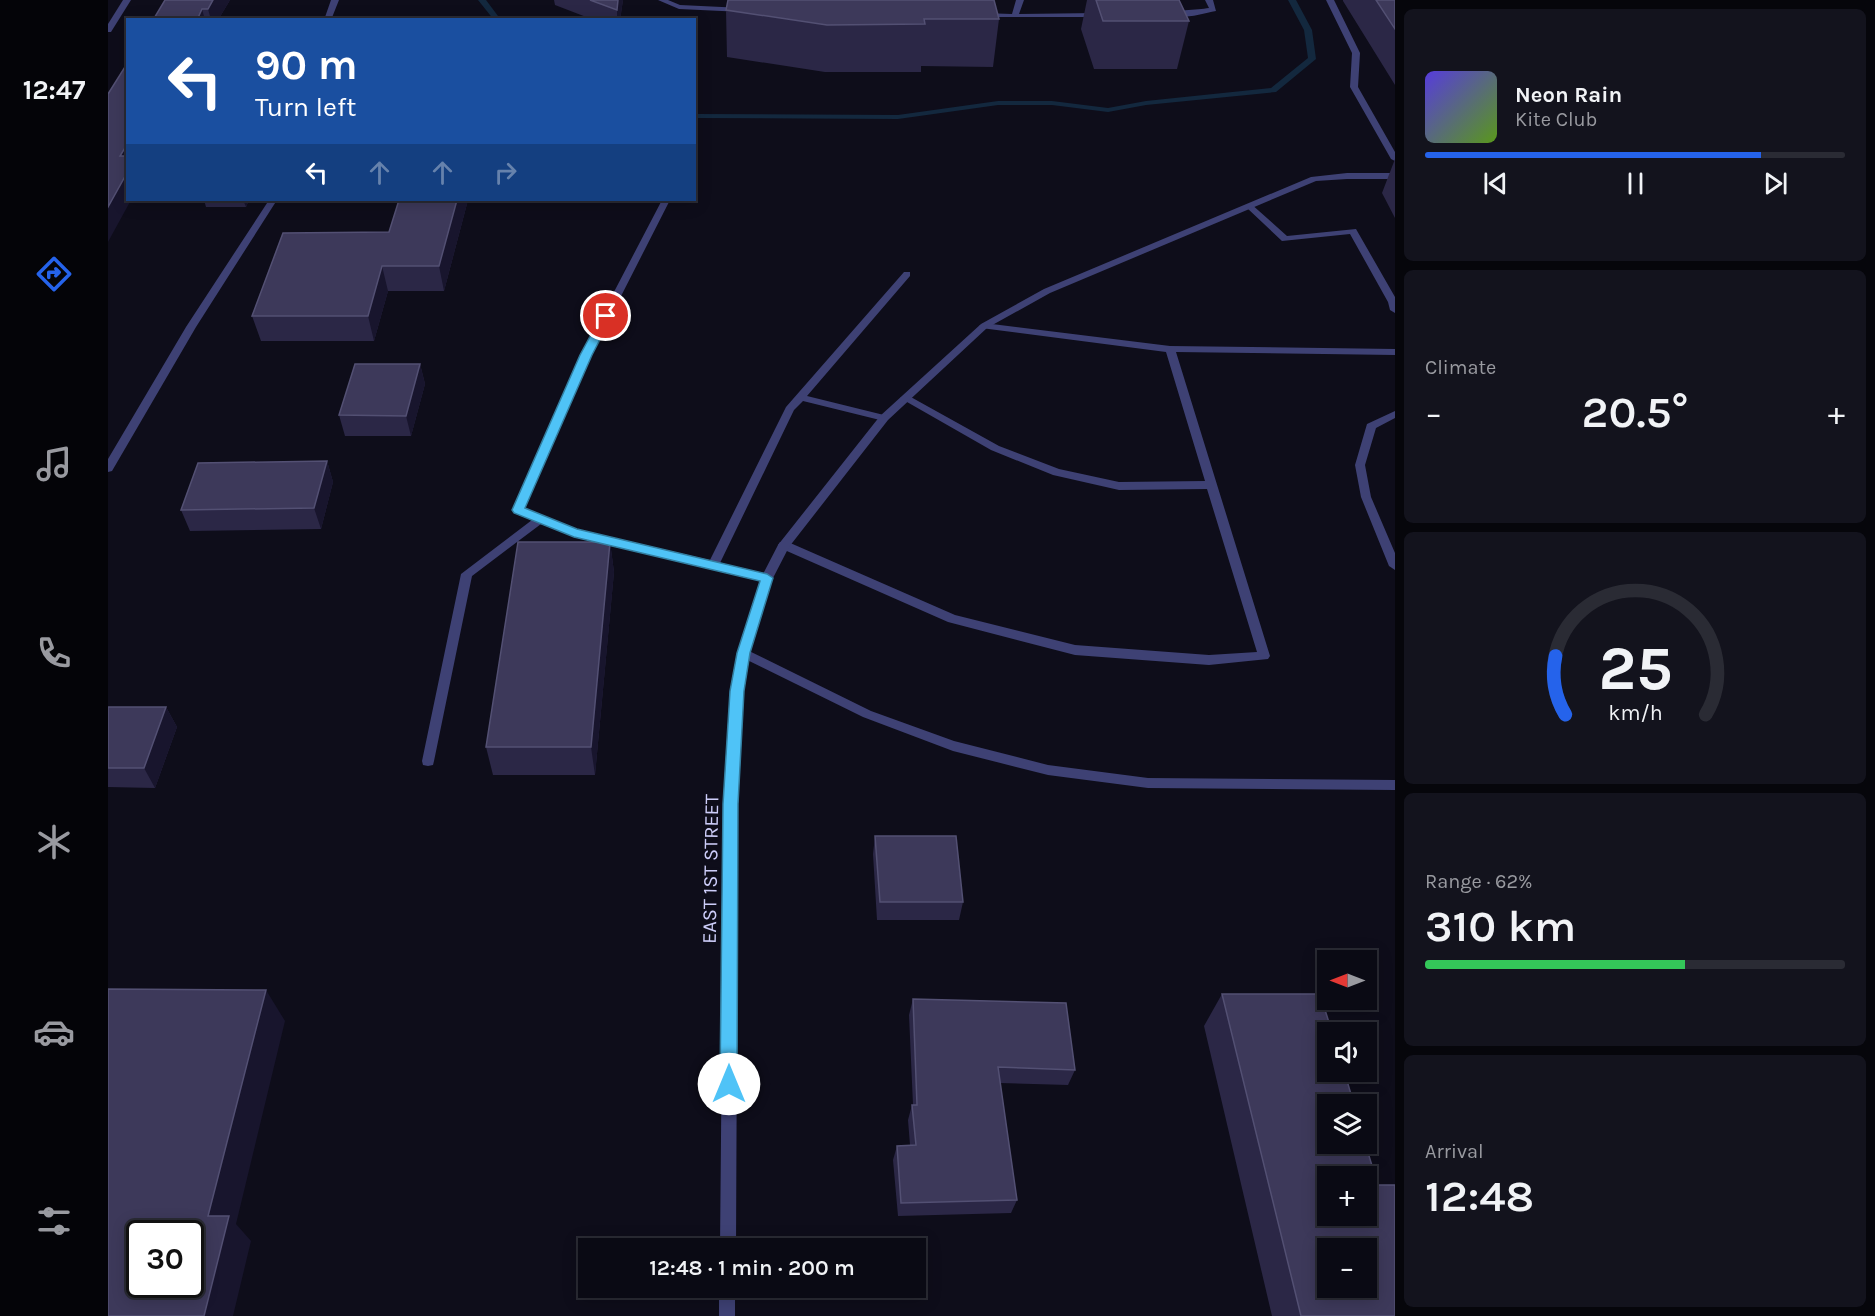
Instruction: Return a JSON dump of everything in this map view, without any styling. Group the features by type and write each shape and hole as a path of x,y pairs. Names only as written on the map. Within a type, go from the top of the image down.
{"street":[{"path":"108,30 127,0"},
{"path":"328,18 335,0"},
{"path":"662,0 679,7 750,10"},
{"path":"1015,16 1020,0"},
{"path":"1155,14 1190,14 1213,9 1209,0"},
{"path":"1330,0 1356,53 1354,87 1395,159"},
{"path":"972,15 1108,15"},
{"name":"EAST 1ST STREET","path":"728,1238 731,804 737,691 743,653 767,578 784,545 884,418 984,326 1047,291 1314,179 1395,176"},
{"path":"108,468 191,327 272,201"},
{"path":"665,201 586,355 518,510 574,533 767,578"},
{"path":"1251,206 1285,239 1353,231 1393,302 1395,310"},
{"path":"712,565 790,409 907,274"},
{"path":"984,326 1170,349 1395,352"},
{"path":"784,545 952,619 1075,650 1209,660 1264,656 1170,349"},
{"path":"800,397 884,418"},
{"path":"905,398 994,448 1058,472 1119,486 1211,485"},
{"path":"1395,414 1371,426 1360,465 1366,497 1395,566"},
{"path":"428,761 467,574 540,519"},
{"path":"743,653 867,714 953,746 1048,770 1148,783 1395,785"},
{"path":"727,1298 727,1316"}],"building":[{"path":"165,0 213,0 208,9 202,9 198,18 154,18"},
{"path":"590,0 618,0 617,10"},
{"path":"728,0 994,0 999,19 924,19 925,24 827,25 726,10"},
{"path":"1096,0 1179,0 1189,21 1103,21"},
{"path":"1376,0 1395,0 1395,29"},
{"path":"126,65 126,146 120,156 126,156 126,175 108,207 108,94"},
{"path":"399,201 457,201 439,266 382,266 368,316 252,316 283,233 389,232"},
{"path":"355,364 420,364 406,416 339,415"},
{"path":"327,461 314,508 181,510 198,463"},
{"path":"518,542 610,542 591,747 486,747"},
{"path":"108,707 166,707 144,768 108,768"},
{"path":"875,836 956,836 963,902 880,902"},
{"path":"108,989 266,990 208,1216 229,1216 204,1316 108,1316"},
{"path":"1222,994 1317,994 1317,1010 1325,1010 1329,1022 1317,1022 1317,1082 1347,1082 1351,1094 1317,1094 1317,1154 1368,1154 1372,1166 1317,1166 1317,1226 1377,1226 1377,1182 1378,1185 1395,1185 1395,1316 1301,1316"},
{"path":"913,999 1066,1003 1075,1070 998,1067 1017,1200 901,1203 897,1146 916,1145 912,1105 917,1105"}],"waterway":[{"path":"482,0 496,18"},
{"path":"696,116 898,117 998,103 1052,103 1108,110 1146,103 1273,90 1312,59 1308,30 1292,0"}],"route":[{"path":"606,316 586,355 518,510 574,533 767,578 743,653 737,691 731,804 729,1084"}]}
